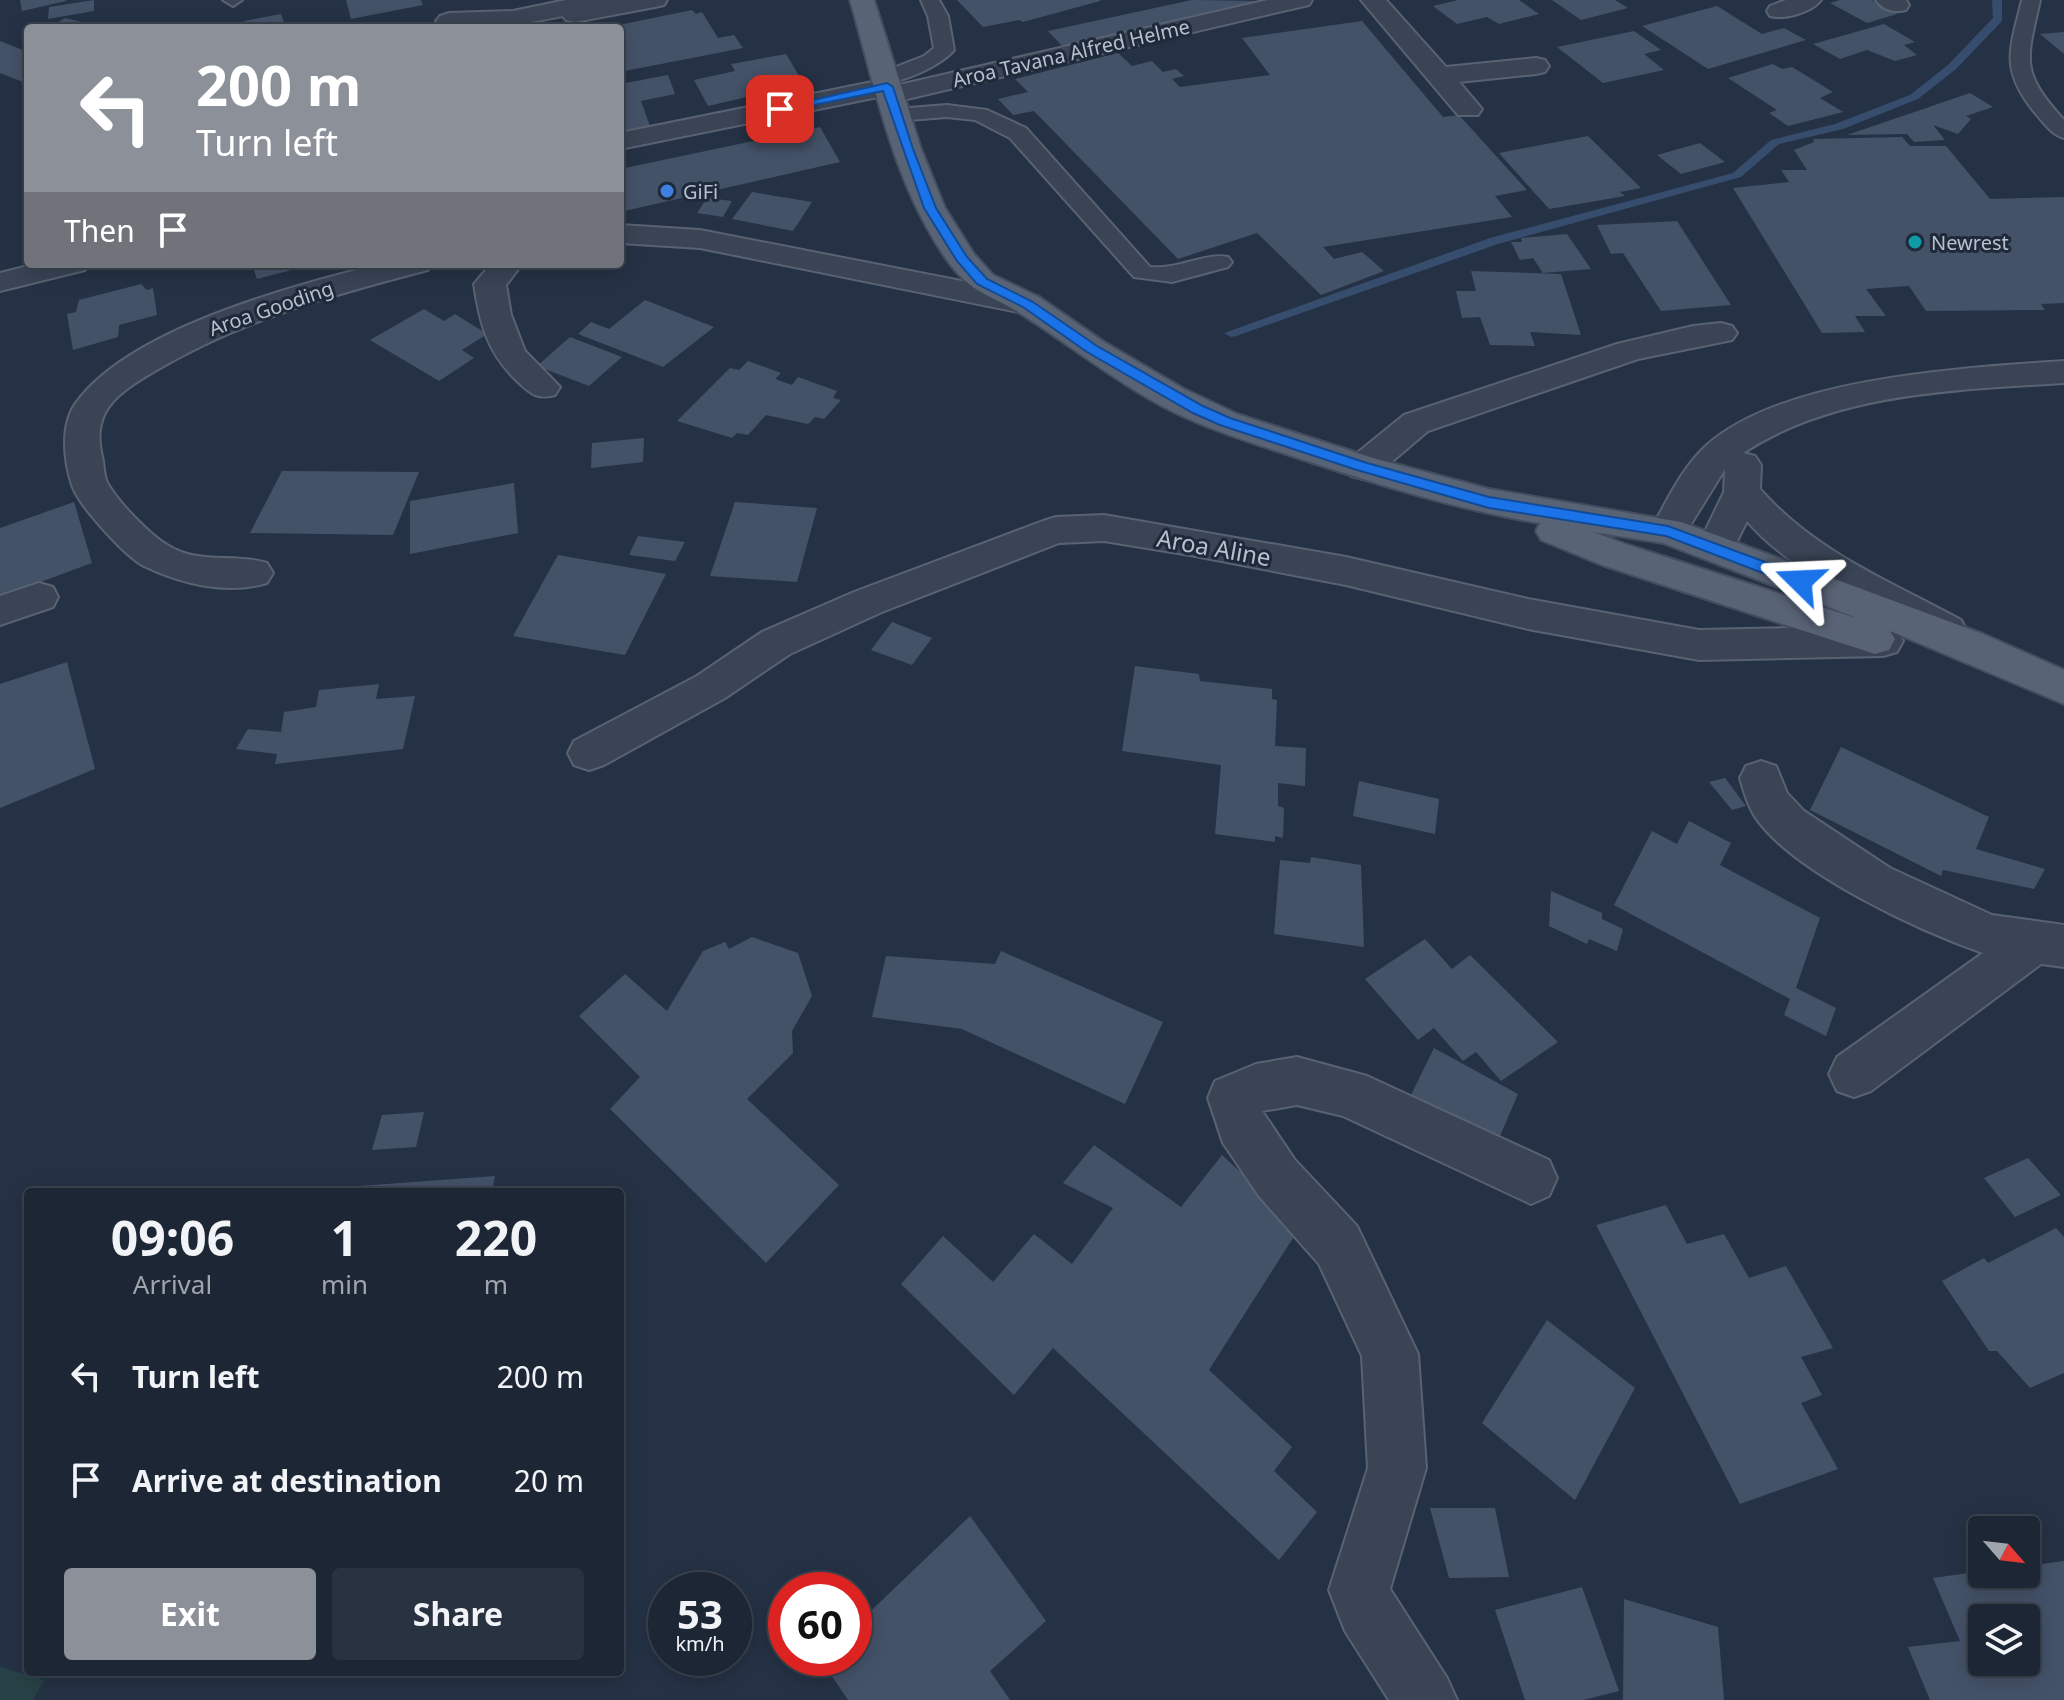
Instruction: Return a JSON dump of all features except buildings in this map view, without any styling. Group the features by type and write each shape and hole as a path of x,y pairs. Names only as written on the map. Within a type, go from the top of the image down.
{"main road":[{"path":"862,0 890,94 930,208 962,259 982,282 1028,304 1092,349 1172,397 1225,422 1363,467 1489,502 1668,531 1969,645 2064,688"},
{"path":"1489,502 1615,555 1883,641 1974,674 2064,698"},
{"path":"1615,555 1716,548"}],"street":[{"path":"449,21 513,18 604,0"},
{"path":"529,24 655,0"},
{"name":"Aroa Tavana Alfred Helme","path":"624,140 890,94 1300,0"},
{"path":"1373,0 1468,109"},
{"path":"1779,11 1809,0"},
{"path":"1437,76 1536,66"},
{"path":"624,234 645,232 701,237 831,267 1028,304"},
{"path":"0,282 58,268"},
{"name":"Aroa Gooding","path":"254,573 196,572 154,555 123,526 90,487 81,440 89,409 119,378 173,346 237,316 310,291 401,268"},
{"path":"504,268 490,284 495,315 510,356 543,387"},
{"path":"1363,467 1416,423 1629,351 1693,336 1721,333"},
{"path":"1668,531 1683,511 1706,468 1720,453 1745,435 1804,410 1917,383 2064,372"},
{"path":"1716,548 1742,492 1745,435"},
{"path":"1742,492 1773,528 1806,553 1969,645"},
{"name":"Aroa Aline","path":"589,753 711,687 776,643 868,602 1056,530 1104,528 1190,542 1346,571 1528,614 1699,645 1883,641"},
{"path":"0,611 39,597"},
{"path":"1761,778 1767,798 1794,830 1884,887 1946,920 2047,946"},
{"path":"1854,1074 2047,946"},
{"path":"1425,1700 1367,1609 1359,1590 1397,1468 1390,1354 1338,1245 1277,1178 1241,1126 1233,1098 1256,1088 1297,1081 1349,1093 1531,1178"}],"lane":[{"path":"890,94 944,50 938,16 930,0"},
{"path":"2033,1 2018,48 2025,81 2032,97 2064,132"},
{"path":"890,94 947,111 980,114 1018,133 1142,272 1159,277 1176,276 1220,262"}],"green space":[{"path":"0,1667 44,1680 33,1700 0,1700"}],"waterway":[{"path":"1231,333 1494,241 1737,175 1775,142 1839,127 1914,97 1952,67 1998,19 1997,0"}],"place":[{"name":"GiFi","path":"667,191"},
{"name":"Newrest","path":"1915,242"}],"route":[{"path":"780,109 887,87 930,208 962,259 982,282 1028,304 1092,349 1172,397 1225,422 1363,467 1489,502 1668,531 1800,581"}]}
